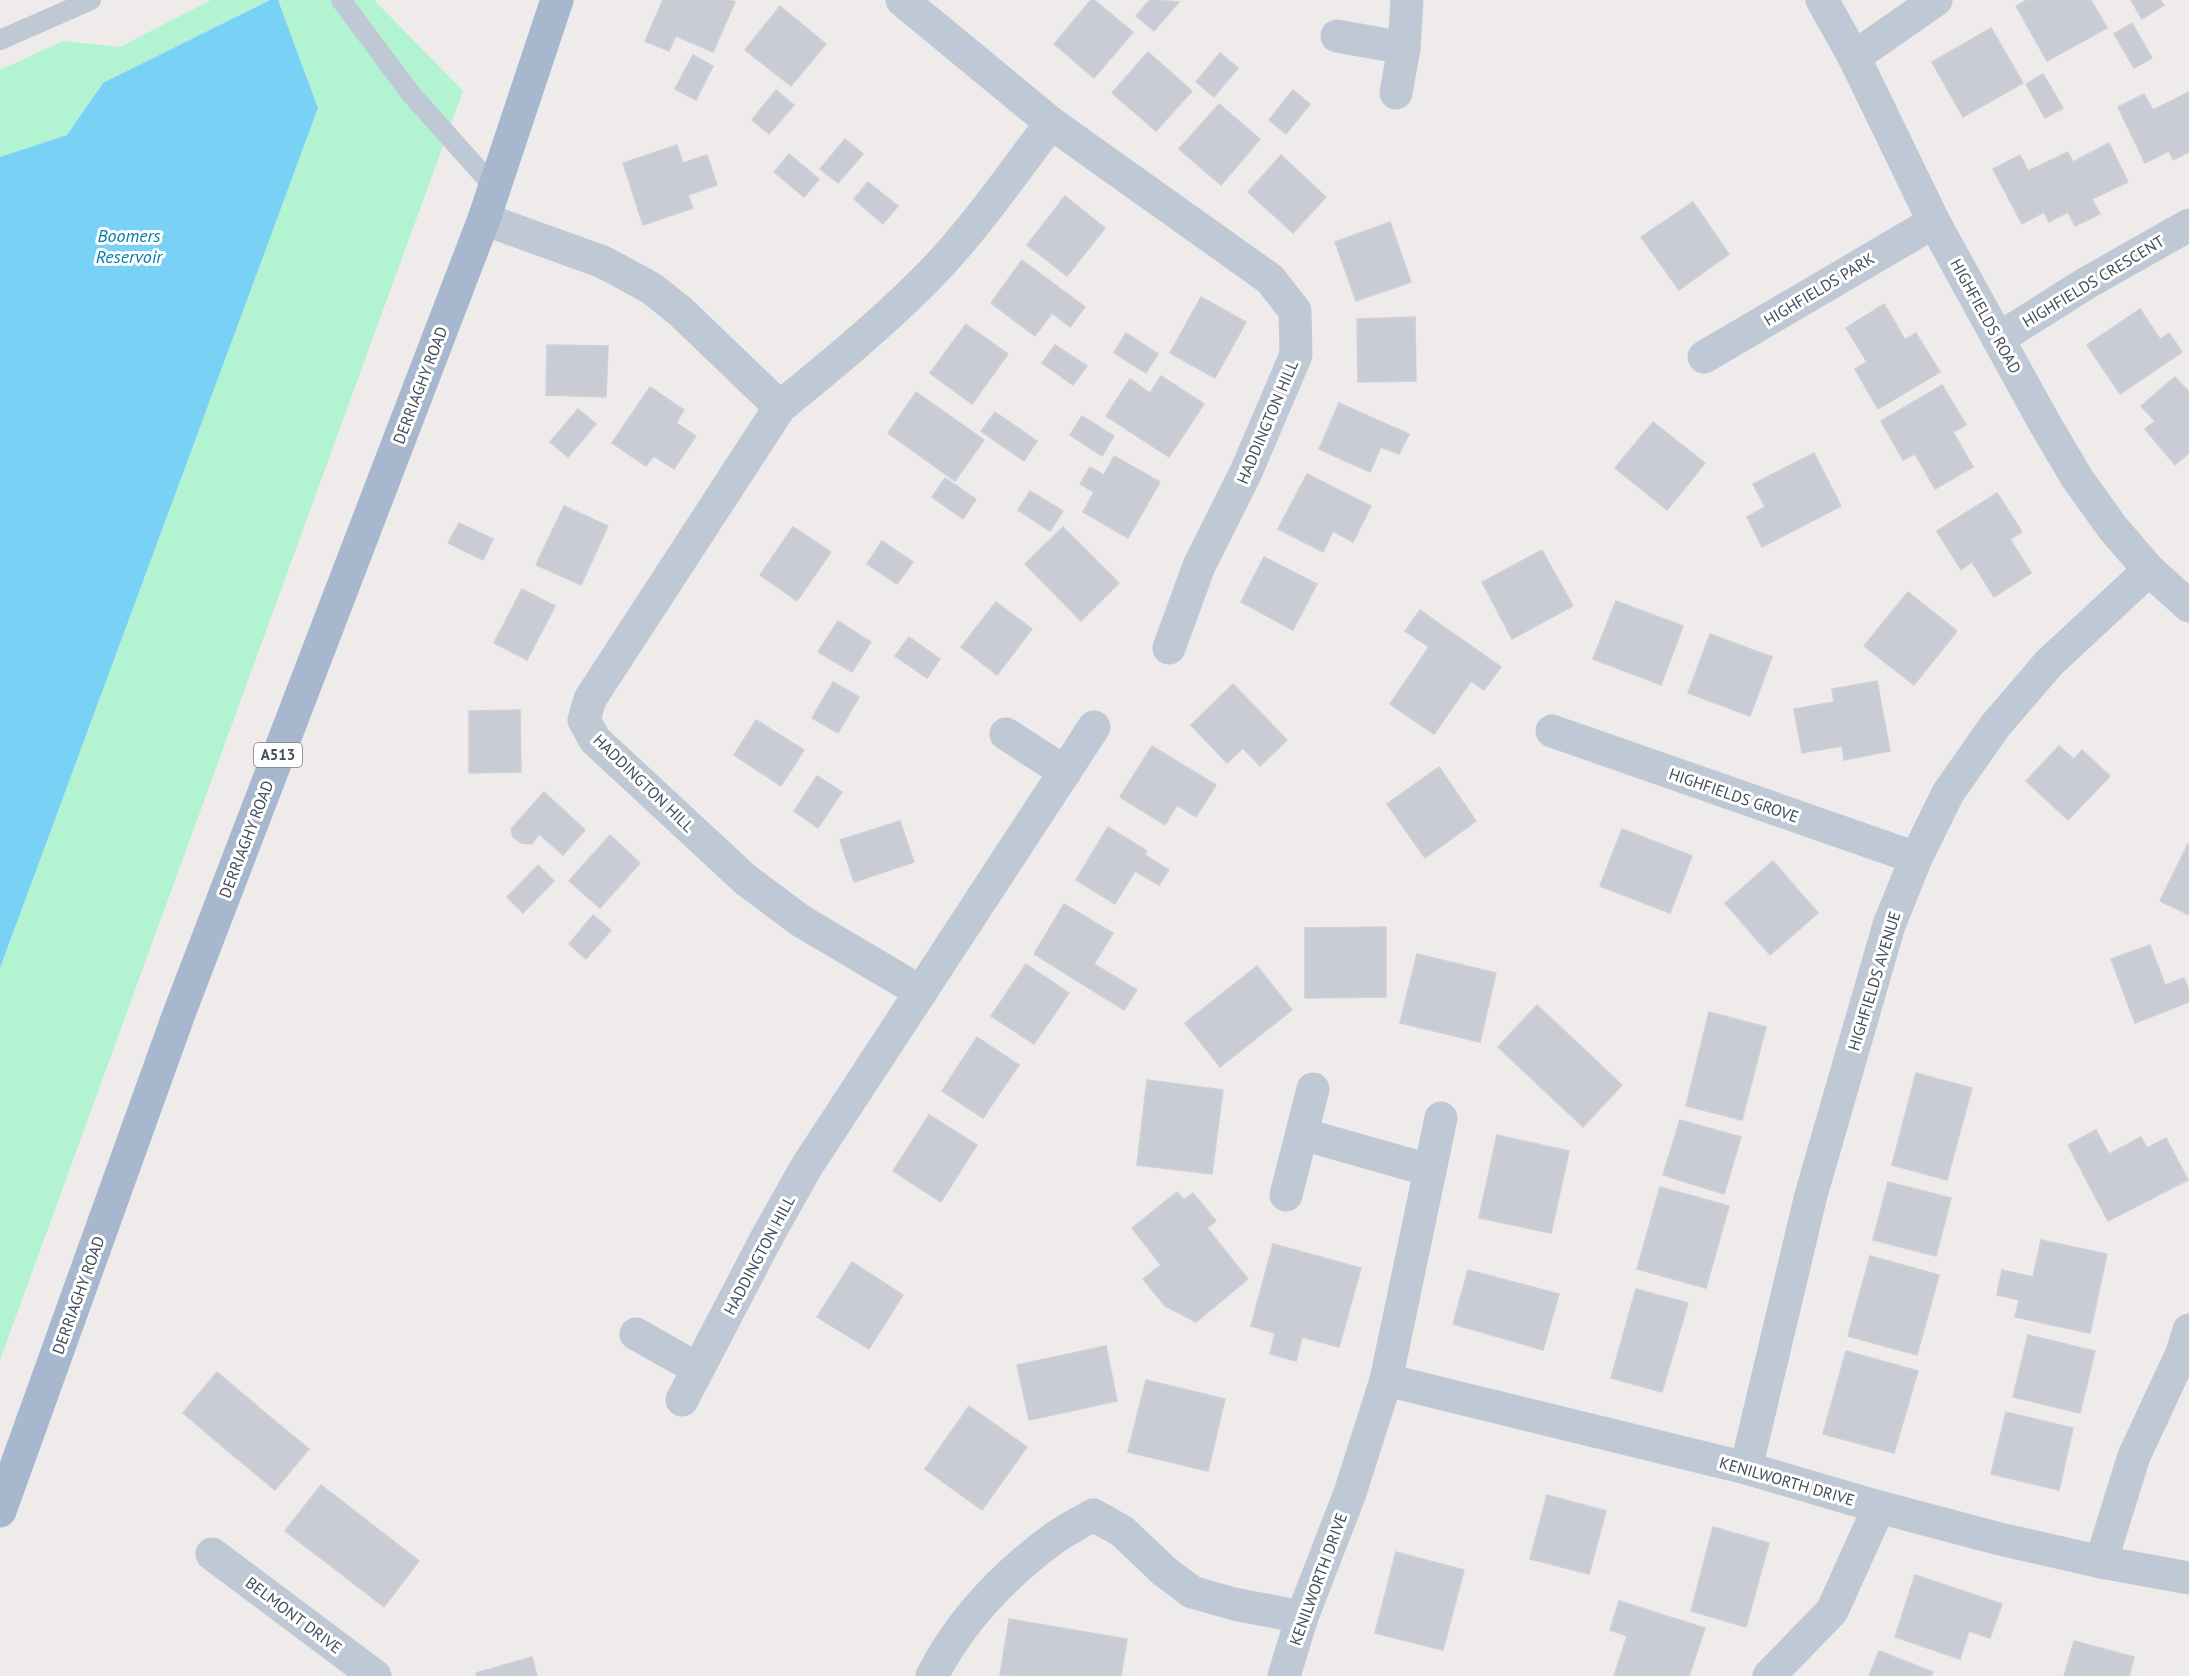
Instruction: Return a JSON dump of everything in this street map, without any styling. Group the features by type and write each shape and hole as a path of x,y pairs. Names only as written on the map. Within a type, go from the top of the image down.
{"main road":[{"name":"DERRIAGHY ROAD","path":"0,1511 180,1011 484,219 557,0"}],"street":[{"name":"HADDINGTON HILL","path":"902,0 1051,123 1270,279 1295,311 1296,355 1246,472 1199,567 1169,648"},
{"path":"1396,93 1404,48 1407,0"},
{"name":"HIGHFIELDS ROAD","path":"1822,0 1854,57 1934,222 2077,478 2112,527 2149,570 2189,606"},
{"path":"1854,57 1936,0"},
{"path":"1337,36 1404,48"},
{"name":"HADDINGTON HILL","path":"921,992 801,921 746,880 595,740 584,720 590,699 780,407 860,342 926,280 977,221 1051,123"},
{"path":"484,219 603,262 651,288 680,311 780,407"},
{"name":"HIGHFIELDS PARK","path":"1704,357 1934,222"},
{"name":"HIGHFIELDS CRESCENT","path":"1998,339 2085,284 2189,225"},
{"name":"HIGHFIELDS AVENUE","path":"1746,1468 1811,1195 1889,925 1916,858 1948,793 1995,726 2049,663 2149,570"},
{"name":"HADDINGTON HILL","path":"682,1400 767,1237 807,1166 1094,727"},
{"name":"HIGHFIELDS GROVE","path":"1552,731 1916,858"},
{"path":"1006,734 1065,772"},
{"path":"1286,1195 1313,1089"},
{"name":"KENILWORTH DRIVE","path":"1284,1676 1302,1617 1350,1493 1386,1380 1441,1118"},
{"path":"1302,1134 1430,1170"},
{"path":"2102,1562 2134,1456 2182,1353 2189,1330"},
{"path":"636,1335 698,1369"},
{"name":"KENILWORTH DRIVE","path":"1386,1380 1746,1468 2000,1539 2102,1562 2189,1578"},
{"path":"1769,1676 1832,1611 1879,1507"},
{"path":"932,1676 946,1648 988,1594 1054,1538 1093,1515 1122,1531 1164,1571 1192,1592 1234,1604 1302,1617"},
{"name":"BELMONT DRIVE","path":"212,1554 375,1676"}],"lane":[{"path":"0,40 91,0"},
{"path":"341,0 411,94 494,187"}],"green space":[{"path":"211,0 270,0 103,83 67,135 0,157 0,70 63,41 120,47"},
{"path":"278,0 374,0 463,91 0,1360 0,968 318,108"}],"water":[{"name":"Boomers Reservoir","path":"270,0 278,0 318,108 0,968 0,157 67,135 103,83"}],"building":[{"path":"663,0 730,0 735,2 713,52 676,36 669,51 645,41"},
{"path":"1091,0 1094,0 1133,32 1094,78 1054,44"},
{"path":"1150,0 1179,2 1154,31 1136,16"},
{"path":"2027,0 2091,0 2107,28 2047,61 2016,6"},
{"path":"2131,0 2160,0 2164,5 2142,19"},
{"path":"780,6 826,44 791,86 745,50"},
{"path":"2132,23 2152,58 2134,68 2114,34"},
{"path":"1991,28 2023,83 1963,117 1932,62"},
{"path":"1148,52 1192,91 1156,131 1112,93"},
{"path":"1220,53 1238,68 1214,97 1196,82"},
{"path":"693,55 713,66 696,100 675,89"},
{"path":"2043,74 2063,108 2045,118 2026,84"},
{"path":"776,90 794,105 769,134 752,120"},
{"path":"1293,90 1310,104 1286,134 1269,120"},
{"path":"2189,92 2189,152 2173,160 2169,151 2145,163 2118,107 2144,94 2153,110"},
{"path":"1219,104 1260,139 1221,185 1179,149"},
{"path":"845,139 863,154 838,183 820,169"},
{"path":"2109,143 2128,182 2092,199 2100,214 2075,226 2068,212 2049,222 2044,212 2022,224 1993,169 2020,155 2028,171 2068,152 2073,162"},
{"path":"677,145 683,163 707,155 717,185 688,195 693,208 643,225 623,163"},
{"path":"789,154 819,179 804,197 774,172"},
{"path":"1281,155 1326,197 1293,233 1248,192"},
{"path":"868,182 898,206 883,224 854,199"},
{"path":"1065,196 1105,228 1067,276 1027,245"},
{"path":"1693,202 1729,254 1679,290 1641,237"},
{"path":"1390,222 1411,282 1356,301 1335,242"},
{"path":"1022,260 1085,307 1070,327 1052,313 1035,336 991,303"},
{"path":"1201,297 1246,322 1215,378 1170,353"},
{"path":"1884,304 1905,340 1916,333 1940,372 1878,409 1855,369 1867,362 1846,328"},
{"path":"2140,309 2160,339 2169,333 2182,352 2120,394 2087,345"},
{"path":"1415,317 1416,381 1358,382 1357,319"},
{"path":"966,324 1008,354 972,404 930,373"},
{"path":"1126,333 1158,354 1146,373 1114,353"},
{"path":"547,345 608,346 606,397 546,395"},
{"path":"1055,345 1087,366 1073,385 1042,363"},
{"path":"1161,376 1204,404 1169,457 1106,416 1130,379 1150,393"},
{"path":"2175,377 2189,392 2189,453 2175,465 2145,429 2155,421 2141,406"},
{"path":"1942,385 1966,425 1953,432 1973,467 1935,489 1915,454 1903,460 1881,421"},
{"path":"650,387 684,410 676,423 696,436 674,469 654,456 646,466 612,443"},
{"path":"916,392 984,440 955,481 888,433"},
{"path":"1339,403 1409,434 1399,454 1381,447 1370,472 1319,449"},
{"path":"578,409 596,424 568,457 550,442"},
{"path":"995,412 1037,441 1024,461 981,431"},
{"path":"1082,416 1114,436 1102,456 1070,435"},
{"path":"1653,422 1705,463 1667,510 1615,468"},
{"path":"1814,453 1841,506 1762,547 1747,517 1765,507 1753,484"},
{"path":"1114,456 1160,482 1128,538 1083,512 1094,492 1080,484 1090,467 1104,475"},
{"path":"1307,474 1371,506 1353,542 1333,531 1323,552 1278,529"},
{"path":"945,478 976,499 963,519 932,497"},
{"path":"1030,491 1063,511 1050,531 1018,510"},
{"path":"1997,493 2022,532 2010,539 2031,573 1994,597 1972,562 1961,570 1937,531"},
{"path":"564,506 608,526 581,585 536,565"},
{"path":"459,523 493,539 483,560 448,543"},
{"path":"793,527 831,552 797,601 760,575"},
{"path":"1063,527 1119,583 1081,621 1025,564"},
{"path":"882,541 913,562 897,584 867,564"},
{"path":"1542,550 1573,606 1512,639 1482,582"},
{"path":"1264,557 1317,584 1293,630 1241,602"},
{"path":"522,589 555,606 527,660 494,643"},
{"path":"1908,592 1957,631 1914,685 1864,646"},
{"path":"1616,601 1683,626 1661,685 1593,659"},
{"path":"996,602 1032,629 997,675 961,647"},
{"path":"1420,610 1501,667 1484,690 1471,681 1434,734 1390,704 1429,647 1405,631"},
{"path":"838,621 871,642 852,672 818,652"},
{"path":"1710,634 1772,657 1750,716 1688,693"},
{"path":"909,637 940,659 927,678 895,656"},
{"path":"1877,681 1890,751 1844,760 1842,746 1802,753 1794,709 1834,702 1832,689"},
{"path":"833,682 859,697 838,733 812,718"},
{"path":"1233,684 1287,740 1260,766 1243,748 1227,763 1191,725"},
{"path":"520,710 521,772 469,773 469,711"},
{"path":"756,720 804,750 781,786 734,755"},
{"path":"1152,746 1216,785 1196,817 1177,805 1165,825 1120,797"},
{"path":"2059,746 2074,759 2082,750 2110,776 2068,820 2026,781"},
{"path":"1439,767 1476,821 1425,858 1387,804"},
{"path":"817,776 842,792 818,828 794,811"},
{"path":"544,792 585,830 563,855 539,834 532,844 521,843 513,837 511,829"},
{"path":"900,821 914,862 854,882 840,840"},
{"path":"1108,827 1147,851 1145,855 1169,870 1159,885 1135,871 1115,904 1076,880"},
{"path":"1622,829 1692,856 1670,913 1600,886"},
{"path":"610,835 640,863 600,908 569,881"},
{"path":"2189,844 2189,915 2160,901"},
{"path":"1773,861 1818,913 1770,955 1725,903"},
{"path":"538,865 554,881 523,913 507,897"},
{"path":"1064,904 1113,933 1094,964 1137,990 1124,1010 1034,954"},
{"path":"593,915 611,930 586,959 569,944"},
{"path":"1386,927 1386,997 1305,998 1305,928"},
{"path":"2150,945 2165,985 2184,978 2189,991 2189,1002 2135,1023 2111,959"},
{"path":"1417,954 1496,973 1480,1042 1400,1023"},
{"path":"1026,964 1069,993 1034,1044 991,1016"},
{"path":"1257,966 1292,1010 1220,1067 1185,1023"},
{"path":"1537,1005 1622,1085 1583,1127 1498,1047"},
{"path":"1709,1012 1766,1027 1742,1120 1686,1106"},
{"path":"977,1037 1019,1065 983,1118 942,1091"},
{"path":"1916,1073 1972,1088 1947,1180 1892,1165"},
{"path":"1147,1080 1223,1090 1212,1174 1137,1165"},
{"path":"929,1115 977,1145 941,1202 893,1171"},
{"path":"1680,1120 1741,1137 1724,1194 1663,1175"},
{"path":"2096,1130 2109,1154 2141,1137 2147,1148 2166,1138 2188,1180 2108,1221 2068,1145"},
{"path":"1497,1135 1569,1151 1551,1233 1479,1218"},
{"path":"1888,1182 1951,1198 1936,1256 1873,1240"},
{"path":"1660,1187 1729,1206 1706,1288 1637,1269"},
{"path":"1177,1192 1184,1200 1193,1193 1216,1221 1207,1228 1248,1279 1196,1322 1165,1306 1143,1279 1161,1265 1132,1228"},
{"path":"2041,1240 2107,1254 2090,1333 2015,1317 2019,1300 1997,1295 2002,1270 2033,1277"},
{"path":"1273,1244 1361,1268 1339,1347 1302,1337 1296,1361 1270,1354 1275,1333 1251,1326"},
{"path":"1870,1256 1939,1275 1917,1355 1848,1336"},
{"path":"852,1262 903,1295 869,1349 817,1317"},
{"path":"1468,1270 1559,1294 1543,1350 1453,1324"},
{"path":"1636,1289 1688,1303 1662,1392 1611,1378"},
{"path":"2028,1335 2095,1351 2080,1413 2013,1397"},
{"path":"1106,1346 1117,1401 1029,1420 1017,1365"},
{"path":"1846,1351 1918,1371 1894,1453 1823,1434"},
{"path":"217,1372 263,1411 229,1452 183,1413"},
{"path":"1146,1380 1225,1399 1208,1471 1128,1452"},
{"path":"969,1406 1027,1447 982,1510 925,1469"},
{"path":"263,1411 309,1449 275,1490 229,1452"},
{"path":"2006,1412 2073,1428 2059,1490 1991,1474"},
{"path":"321,1485 370,1523 335,1569 285,1531"},
{"path":"1547,1495 1606,1511 1589,1574 1530,1559"},
{"path":"370,1523 419,1561 384,1607 335,1569"},
{"path":"1713,1527 1769,1543 1746,1627 1691,1611"},
{"path":"1396,1552 1464,1570 1443,1650 1375,1633"},
{"path":"1915,1575 2002,1604 1990,1638 1969,1631 1960,1659 1895,1637"},
{"path":"1619,1601 1705,1628 1689,1676 1614,1676 1627,1636 1610,1630"},
{"path":"1009,1619 1127,1639 1121,1676 1000,1675"},
{"path":"2074,1641 2134,1657 2129,1676 2064,1676"},
{"path":"1879,1651 1933,1672 1931,1676 1869,1676"},
{"path":"532,1657 537,1676 477,1676 476,1673"}]}
